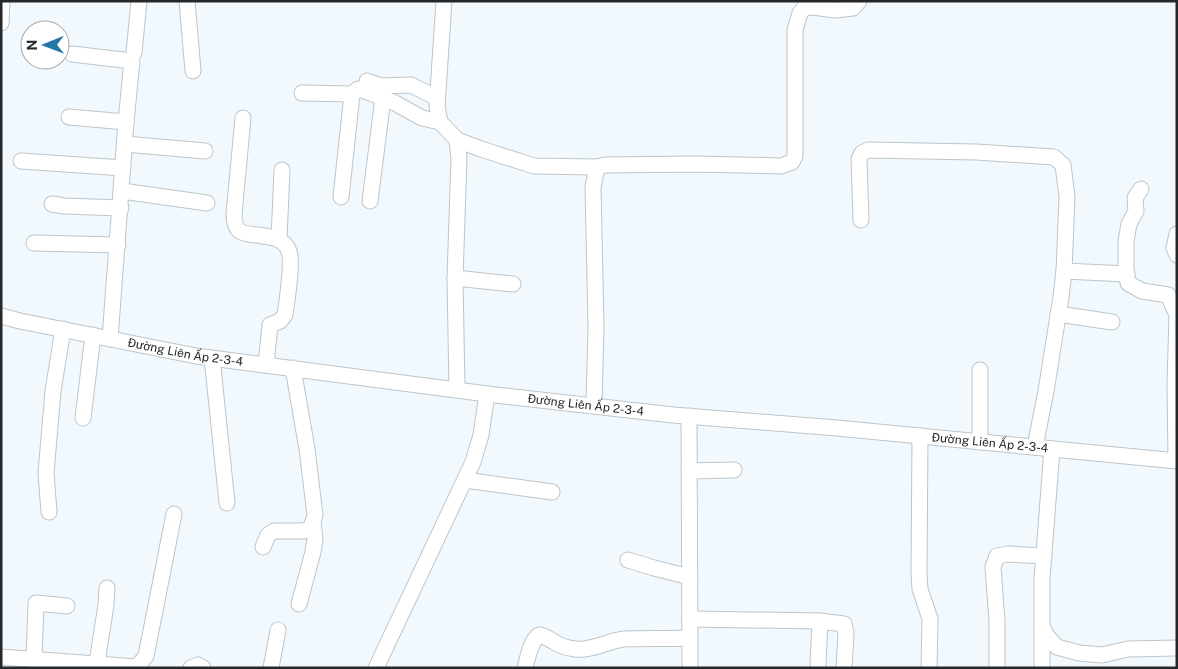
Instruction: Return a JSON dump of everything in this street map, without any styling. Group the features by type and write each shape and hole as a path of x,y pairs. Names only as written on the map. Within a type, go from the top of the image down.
{"street":[{"path":"1,23 2,1"},
{"path":"134,54 139,1"},
{"path":"187,1 193,71"},
{"path":"444,1 437,98 437,112 440,122 458,140 534,166 597,167 605,165 695,164 781,166 792,162 795,156 795,30 800,13 804,8 813,7 835,10 855,4"},
{"path":"72,54 132,61 110,339"},
{"path":"367,81 382,86 411,85 437,98"},
{"path":"302,93 352,94 358,89 395,102 422,118 440,122"},
{"path":"341,196 352,94"},
{"path":"370,202 383,98"},
{"path":"69,117 126,122"},
{"path":"243,118 234,214 235,224 237,229 244,234 279,239 285,244 290,259 285,315 280,321 270,325 266,365"},
{"path":"456,389 455,278 458,140"},
{"path":"125,144 205,151"},
{"path":"861,220 860,160 861,155 865,151 976,152 1054,157 1063,165 1067,197 1064,271 1046,392 1035,447"},
{"path":"21,161 123,168"},
{"path":"594,406 596,326 593,187 597,167"},
{"path":"279,239 282,170"},
{"path":"1141,189 1135,198 1136,211 1126,234 1128,283 1142,291 1168,295 1175,303 1177,315 1175,384 1176,461"},
{"path":"122,191 207,203"},
{"path":"52,204 121,208"},
{"path":"1177,234 1174,248 1177,254"},
{"path":"34,243 118,245"},
{"path":"1064,271 1127,274"},
{"path":"455,278 514,284"},
{"path":"1058,314 1112,322"},
{"name":"Đường Liên Ấp 2-3-4","path":"1,316 196,356 487,394 689,416 836,428 1176,461"},
{"path":"49,512 46,473 53,391 63,330"},
{"path":"83,418 93,335"},
{"path":"212,358 226,503"},
{"path":"293,368 310,467 315,515 313,552 299,604"},
{"path":"980,370 980,442"},
{"path":"376,668 473,462 481,435 487,394"},
{"path":"689,416 690,668"},
{"path":"920,436 919,574 920,589 930,618 928,668"},
{"path":"1042,668 1042,579 1052,449"},
{"path":"689,471 734,470"},
{"path":"465,480 552,492"},
{"path":"1,658 140,667 146,656 174,514"},
{"path":"263,547 268,535 274,531 302,531 310,529 314,522"},
{"path":"997,668 997,621 993,567 997,556 1008,554 1044,556"},
{"path":"628,560 690,577"},
{"path":"98,664 107,588"},
{"path":"34,660 36,603 67,606"},
{"path":"690,619 820,621 844,624 846,640 844,668"},
{"path":"818,664 820,621"},
{"path":"1042,626 1047,636 1057,647 1079,653 1102,655 1128,649 1177,648"},
{"path":"271,668 278,630"},
{"path":"525,668 533,642 539,634 561,646 578,649 587,649 624,639 690,638"},
{"path":"191,668 198,665 202,668"}]}
